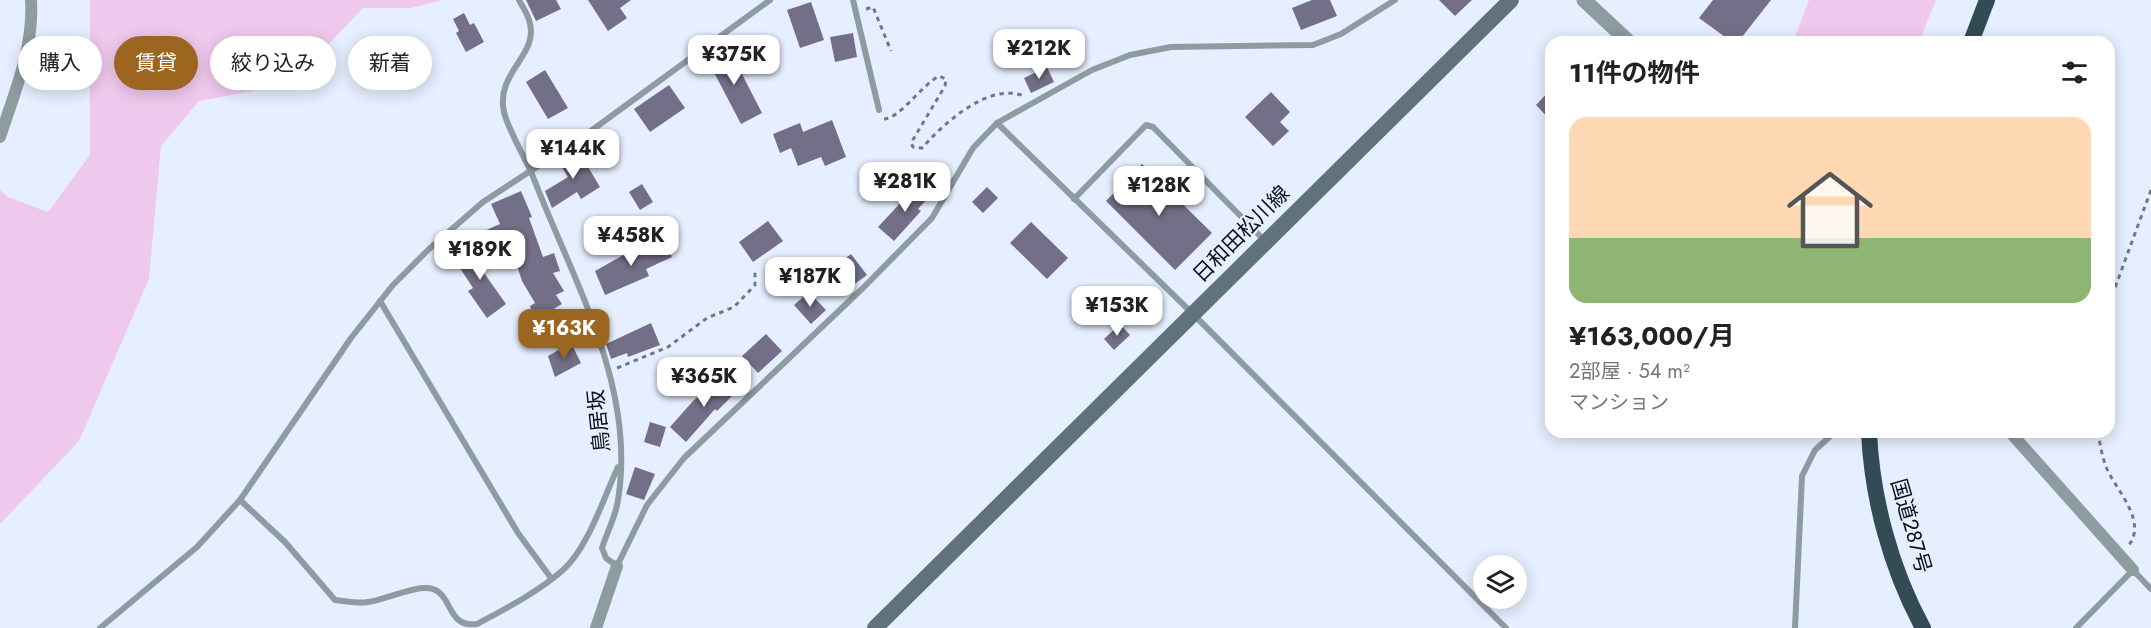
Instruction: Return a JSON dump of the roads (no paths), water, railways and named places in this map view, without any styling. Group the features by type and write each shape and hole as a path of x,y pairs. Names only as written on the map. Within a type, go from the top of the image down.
{"highway":[{"path":"1973,36 1987,0"},
{"name":"国道287号","path":"1870,438 1874,480 1888,543 1898,574 1923,628"}],"main road":[{"name":"日和田松川線","path":"875,628 1511,0"}],"street":[{"path":"0,137 27,56 32,22 31,0"},
{"path":"1584,0 1623,36"},
{"path":"2015,438 2133,570"},
{"path":"596,628 617,566"}],"lane":[{"name":"鳥居坂","path":"519,0 530,21 530,39 526,52 504,83 504,114 531,172 609,370 620,464 618,501 602,548 606,558 617,566"},
{"path":"100,628 197,547 240,500 351,338 380,301 429,249 483,202 584,136 770,0"},
{"path":"853,0 879,110"},
{"path":"617,566 647,505 684,458 863,288 932,218 973,148 998,123 1092,70 1130,55 1171,47 1313,45 1341,34 1395,0"},
{"path":"998,123 1506,628"},
{"path":"1074,199 1146,125 1153,127 1265,241"},
{"path":"380,301 518,533 550,578"},
{"path":"1795,628 1802,476 1815,450 1828,438"},
{"path":"240,500 285,542 335,600 366,603 420,588 433,589 440,594 458,621 468,626 477,624 530,595 563,570 579,550 620,464"},
{"path":"2076,628 2133,570 2151,589"}]}
